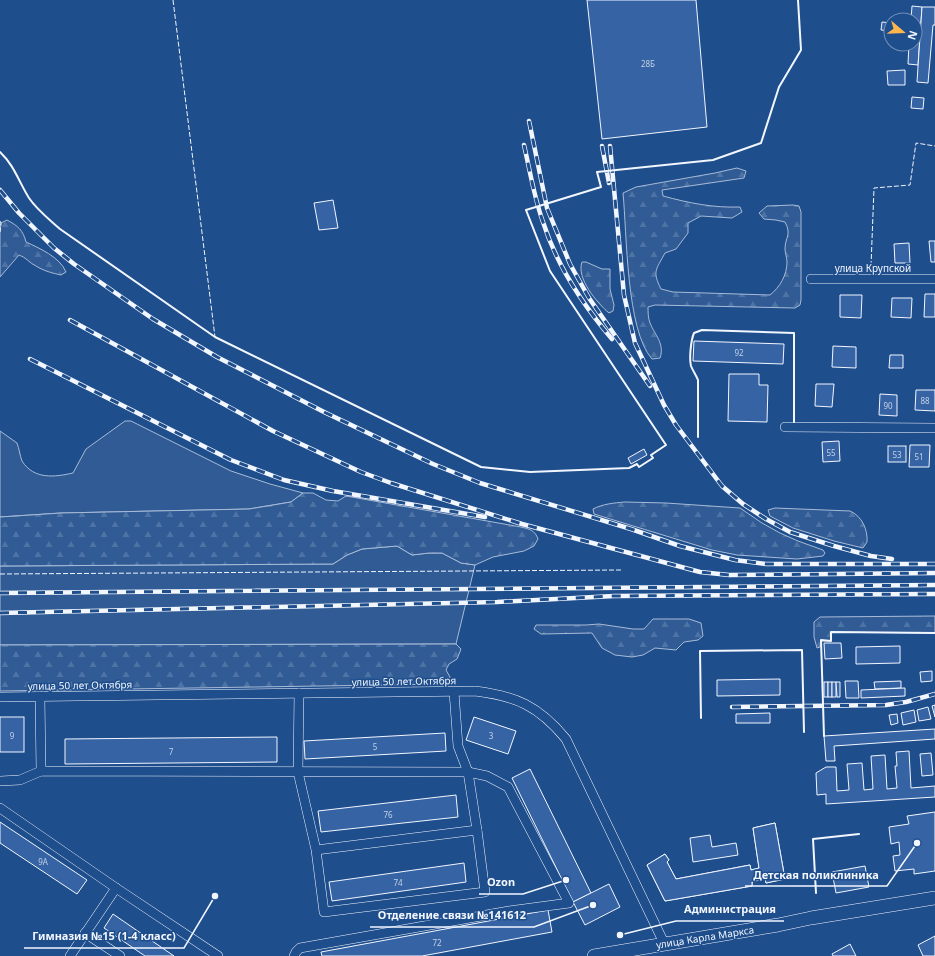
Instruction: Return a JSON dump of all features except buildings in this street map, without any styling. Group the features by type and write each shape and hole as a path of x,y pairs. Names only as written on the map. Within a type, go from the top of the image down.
{"street":[{"name":"улица Крупской","path":"811,279 935,279"},
{"path":"786,427 935,428"},
{"name":"улица 50 лет Октября","path":"0,697 474,691 508,697 522,702 547,718 556,726 566,739 664,944"},
{"path":"299,693 298,772 316,850 324,912 485,892 468,772 458,746 454,692"},
{"path":"40,697 41,771"},
{"path":"0,781 20,780 41,771 468,772 487,776 508,787 569,903 509,911 300,948 294,956"},
{"path":"0,808 218,956"},
{"path":"316,850 477,830"},
{"path":"70,956 116,888"},
{"name":"улица Карла Маркса","path":"594,956 935,898"},
{"path":"85,933 120,956"}],"green space":[{"path":"737,168 746,171 744,178 662,190 663,196 682,201 720,207 740,207 742,212 732,218 701,216 688,223 688,233 676,249 665,253 659,263 656,271 658,283 661,289 673,292 770,295 780,284 786,272 787,262 785,245 788,230 785,222 764,219 759,213 767,206 793,205 799,206 801,212 800,305 795,308 655,305 648,307 649,321 659,340 661,348 660,358 652,359 643,345 632,304 623,193 636,187"},
{"path":"7,220 20,229 26,242 54,257 66,272 61,275 45,271 19,255 0,277 1,223"},
{"path":"582,262 586,262 602,269 610,269 610,289 614,305 613,311 609,313 589,290 582,275"},
{"path":"125,421 131,421 231,471 303,493 291,502 249,509 61,513 0,517 0,431 17,443 22,461 27,467 39,474 52,476 73,473 86,449"},
{"path":"303,493 313,493 326,500 338,501 346,496 521,527 529,529 537,536 538,539 534,546 524,551 493,557 475,565 461,563 442,553 412,555 397,546 362,549 347,555 333,564 0,566 0,517 61,513 249,509 291,502"},
{"path":"625,502 740,508 780,533 823,550 825,553 823,556 797,559 737,555 712,550 594,514 593,509 597,507"},
{"path":"775,508 850,511 861,520 865,528 867,542 863,548 834,541 793,528 770,516 768,510"},
{"path":"397,546 412,555 442,553 461,563 475,565 456,644 0,645 0,566 333,564 347,555 362,549"},
{"path":"935,616 935,633 831,632 831,641 821,641 820,647 817,648 814,637 814,622 820,617"},
{"path":"653,619 689,619 701,623 703,636 698,640 684,642 676,650 655,648 643,655 632,657 615,655 602,648 592,633 541,634 534,629 536,625 599,624 633,629 644,629"},
{"path":"456,644 461,649 457,659 449,664 446,670 450,677 447,684 0,691 0,645"}],"railway":[{"path":"529,121 547,208 570,264 589,298 650,386"},
{"path":"524,145 537,203 556,254 581,299 612,339"},
{"path":"602,146 609,183"},
{"path":"610,146 624,295 635,343 664,405 676,425 722,486 743,504 766,519 790,532 834,546 871,556 892,559"},
{"path":"0,190 19,213 54,248 74,264 153,319 217,357 326,413 433,464 480,483 631,529 680,546 735,560 766,564 935,564"},
{"path":"70,320 273,431 361,472 391,483 522,524 700,572 729,575 935,573"},
{"path":"30,359 231,460 284,480 333,491 485,517"},
{"path":"0,593 935,585"},
{"path":"0,613 497,602 614,596 935,594"},
{"path":"732,707 886,705 906,702 935,694"}],"fence":[{"path":"173,0 215,337"},
{"path":"871,266 874,188 910,185 916,143 935,146"},
{"path":"0,221 0,232"},
{"path":"0,574 621,570"}],"wall":[{"path":"0,152 13,168 25,192 32,202 60,229 215,337 481,467 530,472 629,468 637,464 639,467 653,458 651,455 666,445 550,271 526,210 601,187 597,172 713,160 761,143 779,87 801,50 798,0"},
{"path":"698,437 698,380 690,363 690,354 694,333 702,330 794,333 794,422"},
{"path":"824,736 821,640 831,641 831,632 935,633"},
{"path":"701,718 700,651 802,650 804,732"},
{"path":"816,893 813,839 859,834"}],"place":[{"name":"Детская поликлиника","path":"917,843"},
{"name":"Ozon","path":"566,880"},
{"name":"Гимназия №15 (1-4 класс)","path":"215,896"},
{"name":"Отделение связи №141612","path":"593,905"},
{"name":"Администрация","path":"620,935"}]}
